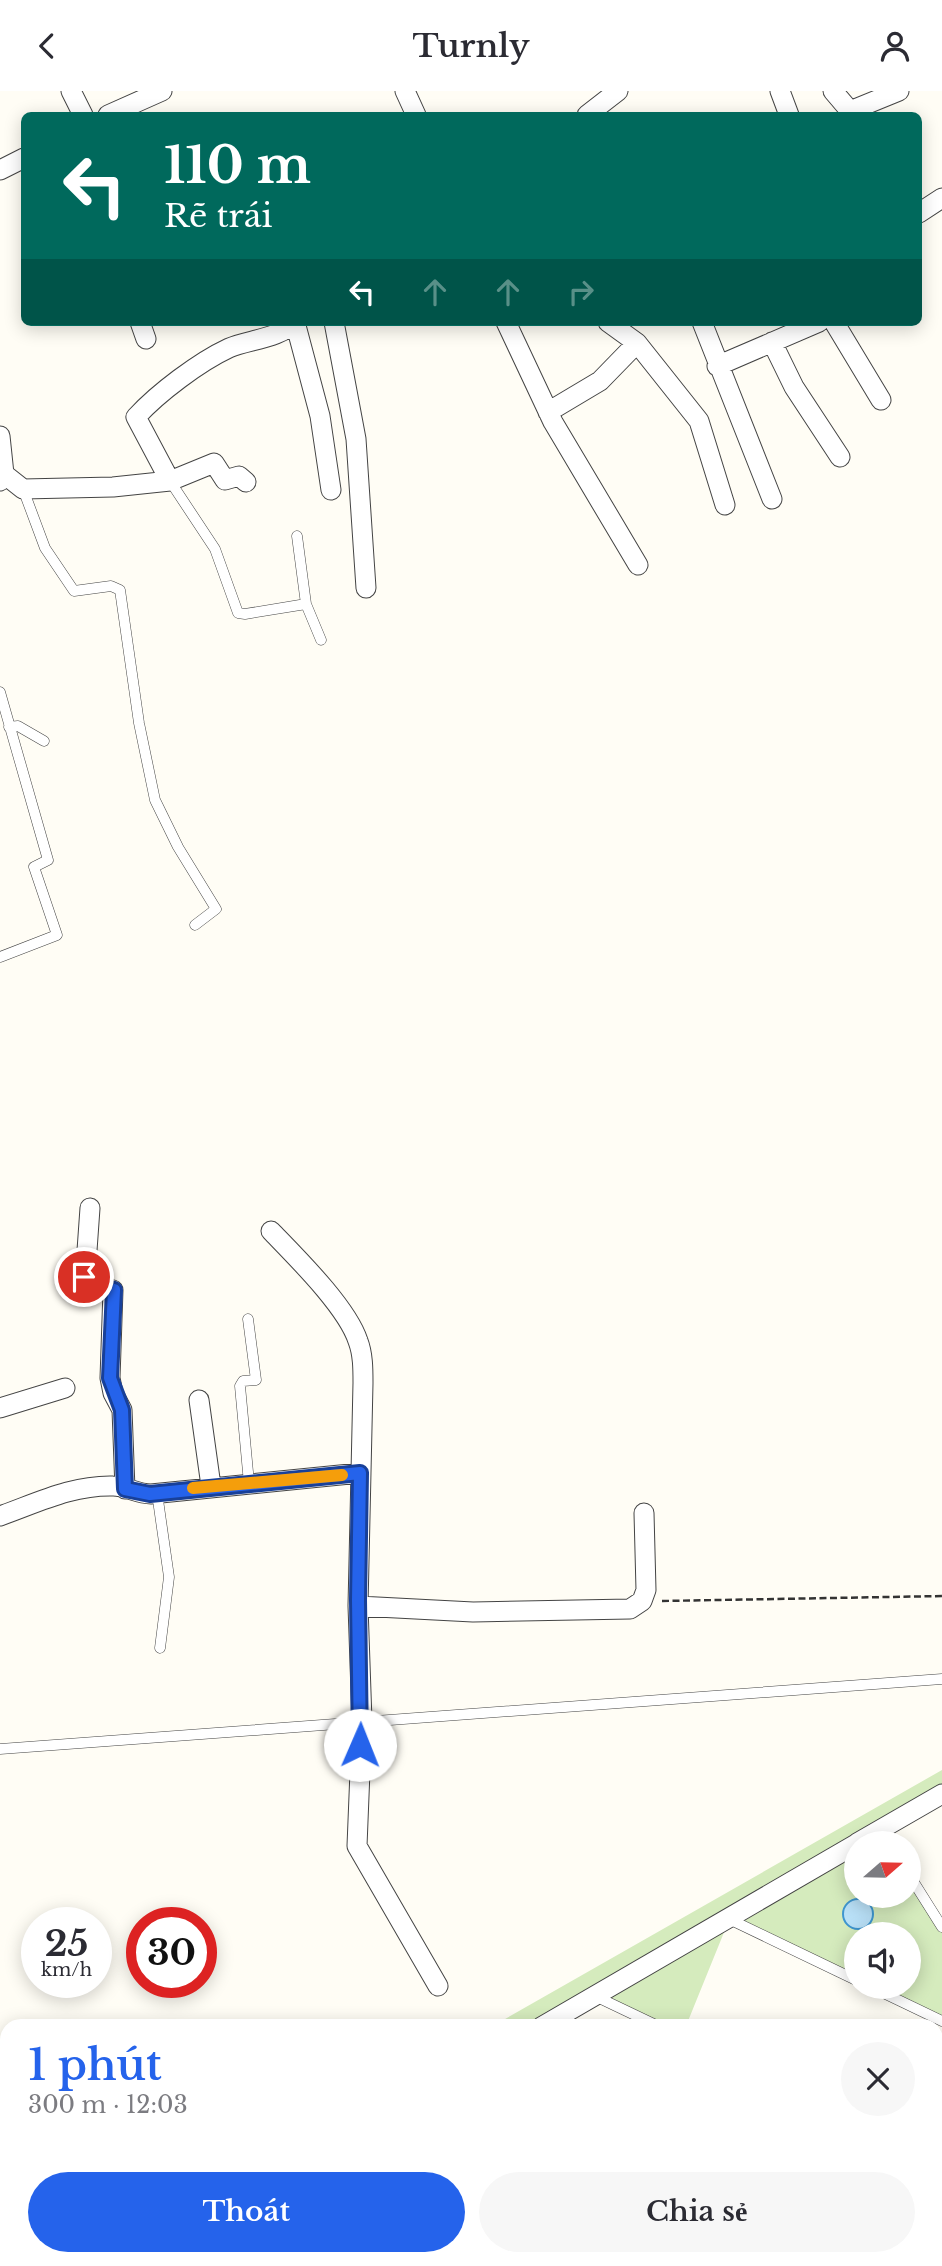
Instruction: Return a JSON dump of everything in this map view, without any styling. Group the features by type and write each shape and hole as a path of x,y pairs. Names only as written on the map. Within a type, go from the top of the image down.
{"street":[{"path":"71,91 82,112"},
{"path":"115,112 162,91"},
{"path":"405,91 414,112"},
{"path":"591,112 618,91"},
{"path":"780,91 788,112"},
{"path":"833,91 850,111 899,91"},
{"path":"0,170 21,160"},
{"path":"922,211 942,198"},
{"path":"170,481 136,417 204,361 230,348 290,326"},
{"path":"296,326 320,416 331,490"},
{"path":"335,326 356,439 366,588"},
{"path":"508,326 548,412 638,565"},
{"path":"614,326 637,343 699,421 725,505"},
{"path":"703,326 772,499"},
{"path":"717,366 810,326"},
{"path":"836,326 881,400"},
{"path":"772,342 794,387 840,457"},
{"path":"548,412 600,381 637,343"},
{"path":"0,436 2,478 23,488 113,487 170,481 214,463 225,480 239,476 246,482"},
{"path":"90,1208 85,1279 88,1283 114,1290 110,1378 122,1410 125,1489"},
{"path":"271,1231 306,1267 358,1339 363,1383 358,1606 362,1721 358,1850 438,1986"},
{"path":"0,1408 65,1388"},
{"path":"199,1400 211,1486"},
{"path":"0,1516 64,1493 112,1486 143,1494 360,1473"},
{"path":"358,1606 473,1612 630,1609 642,1601 647,1583 644,1513"},
{"path":"892,1831 942,1794"},
{"path":"555,2019 844,1850"}],"lane":[{"path":"170,481 215,549 238,613 306,604"},
{"path":"23,488 45,548 74,590 111,586 120,590 139,723 155,800 178,847 216,909 195,925"},
{"path":"297,537 306,604 321,639"},
{"path":"0,692 48,860 34,867 57,935 0,957"},
{"path":"9,727 18,726 44,741"},
{"path":"248,1319 256,1380 243,1381 240,1386 249,1483"},
{"path":"157,1493 169,1577 160,1648"},
{"path":"0,1749 942,1679"},
{"path":"921,1894 942,1927"},
{"path":"729,1919 844,1974"},
{"path":"595,1996 643,2019"},
{"path":"896,1999 938,2019"}],"path":[{"path":"642,1601 942,1596"}],"green space":[{"path":"942,1770 942,1793 880,1829 881,1831 844,1831 844,1908 921,1908 921,1895 942,1928 942,2019 896,1999 921,1999 921,1922 844,1922 844,1974 729,1919 550,2019 505,2019"},
{"path":"729,1920 689,2019 646,2019 596,1996"}],"water":[{"path":"844,1908 872,1908 871,1922 844,1920"}],"slow traffic":[{"path":"193,1488 342,1475"}],"route":[{"path":"84,1277 88,1283 114,1290 109,1372 111,1389 122,1410 125,1489 150,1494 196,1487 360,1473 360,1745"}]}
